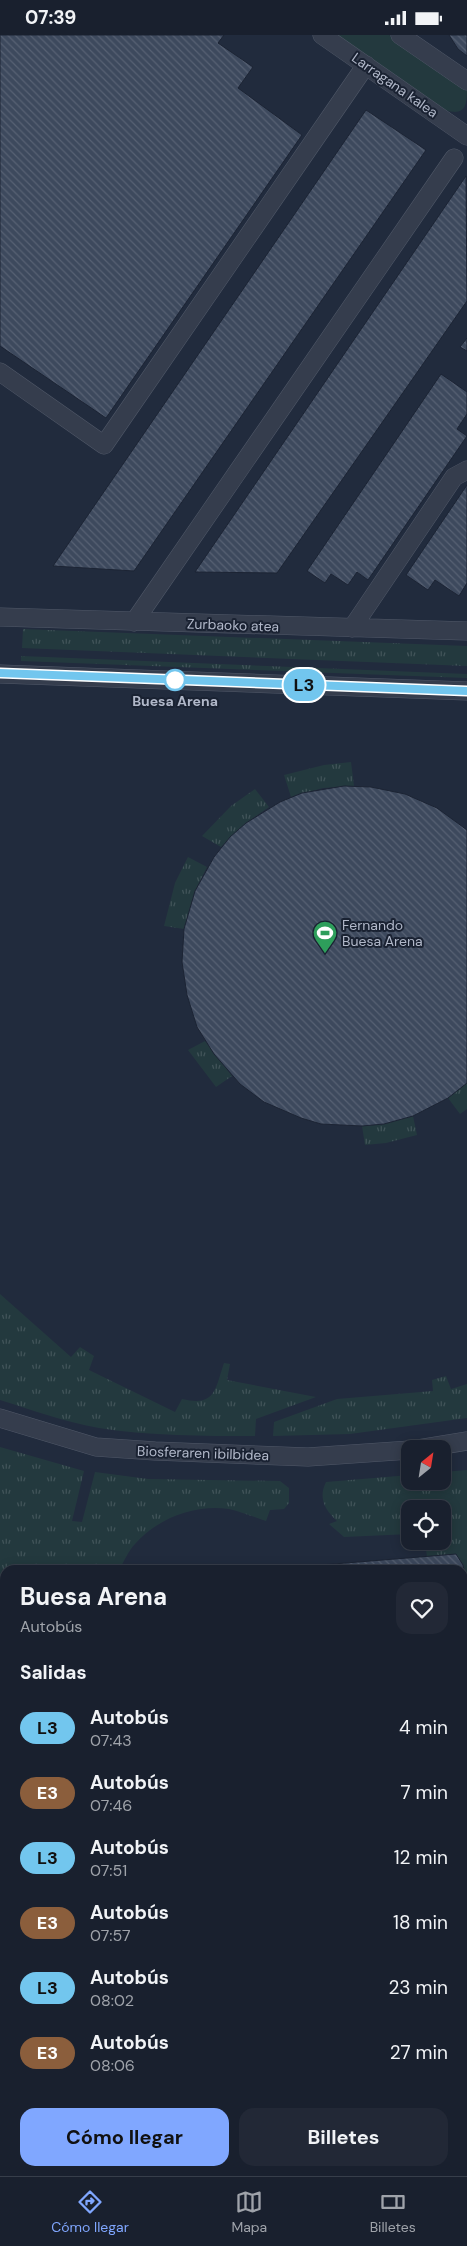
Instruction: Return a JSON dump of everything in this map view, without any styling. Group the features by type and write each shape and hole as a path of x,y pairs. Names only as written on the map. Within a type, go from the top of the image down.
{"street":[{"name":"Larragana kalea","path":"322,35 467,136"},
{"path":"400,35 467,81"},
{"path":"0,372 104,445 366,65"},
{"path":"134,622 454,158"},
{"path":"352,628 454,477 467,470"},
{"name":"Zurbaoko atea","path":"0,617 467,631"},
{"path":"0,673 467,691"},
{"name":"Biosferaren ibilbidea","path":"0,1418 96,1447 308,1457 401,1451"},
{"path":"451,1445 464,1443"}],"green space":[{"path":"335,35 389,35 460,83 467,91 465,106 456,112 445,110"},
{"path":"23,629 467,646 467,666 22,648"},
{"path":"21,656 467,674 467,678 21,661"},
{"path":"351,762 354,786 323,788 291,797 284,775 324,765"},
{"path":"255,789 269,807 246,823 221,847 202,836 231,806"},
{"path":"188,857 207,867 195,891 184,929 164,926 175,883"},
{"path":"205,1041 232,1076 216,1087 188,1050"},
{"path":"467,1083 467,1109 460,1114 448,1098"},
{"path":"413,1116 417,1135 386,1143 365,1145 362,1126 384,1124"},
{"path":"0,1294 71,1357 80,1347 94,1356 89,1370 175,1412 182,1399 202,1400 212,1394 216,1388 224,1363 230,1364 227,1380 316,1397 256,1419 255,1436 196,1436 119,1431 61,1419 0,1400"},
{"path":"446,1376 451,1389 467,1384 467,1418 350,1434 273,1436 274,1422 337,1399 433,1391 432,1380"},
{"path":"0,1447 84,1471 72,1521 82,1522 95,1472 148,1479 280,1481 289,1488 289,1503 284,1509 270,1510 266,1521 234,1510 216,1508 190,1511 166,1520 144,1535 135,1544 122,1565 0,1565"},
{"path":"467,1470 467,1565 427,1557 426,1550 451,1550 451,1500 401,1500 401,1534 344,1537 329,1524 337,1521 329,1513 324,1503 323,1493 326,1482 401,1476 401,1490 451,1490 451,1471"}],"building":[{"path":"0,35 224,35 218,43 253,67 238,88 302,135 106,418 0,346"},
{"path":"449,35 467,35 467,56 458,49"},
{"path":"366,110 426,150 134,571 53,566"},
{"path":"466,176 467,301 277,573 195,572"},
{"path":"467,338 467,351 460,347"},
{"path":"441,374 467,392 467,414 457,429 467,436 368,580 357,572 348,585 331,574 325,583 307,571"},
{"path":"467,485 467,583 459,596 435,580 428,590 406,575"},
{"name":"Fernando Buesa Arena","path":"344,786 371,787 405,794 437,808 467,830 467,1083 448,1098 413,1116 384,1124 362,1126 321,1124 301,1118 264,1102 240,1084 214,1054 197,1027 187,995 182,962 184,929 195,891 214,857 230,837 246,823 280,802 302,793"},
{"path":"456,1554 463,1565 321,1565"}],"bus line":[{"name":"L3","path":"0,673 467,691"}],"place":[{"name":"Buesa Arena","path":"175,680"},
{"name":"Fernando Buesa Arena","path":"325,954"}]}
